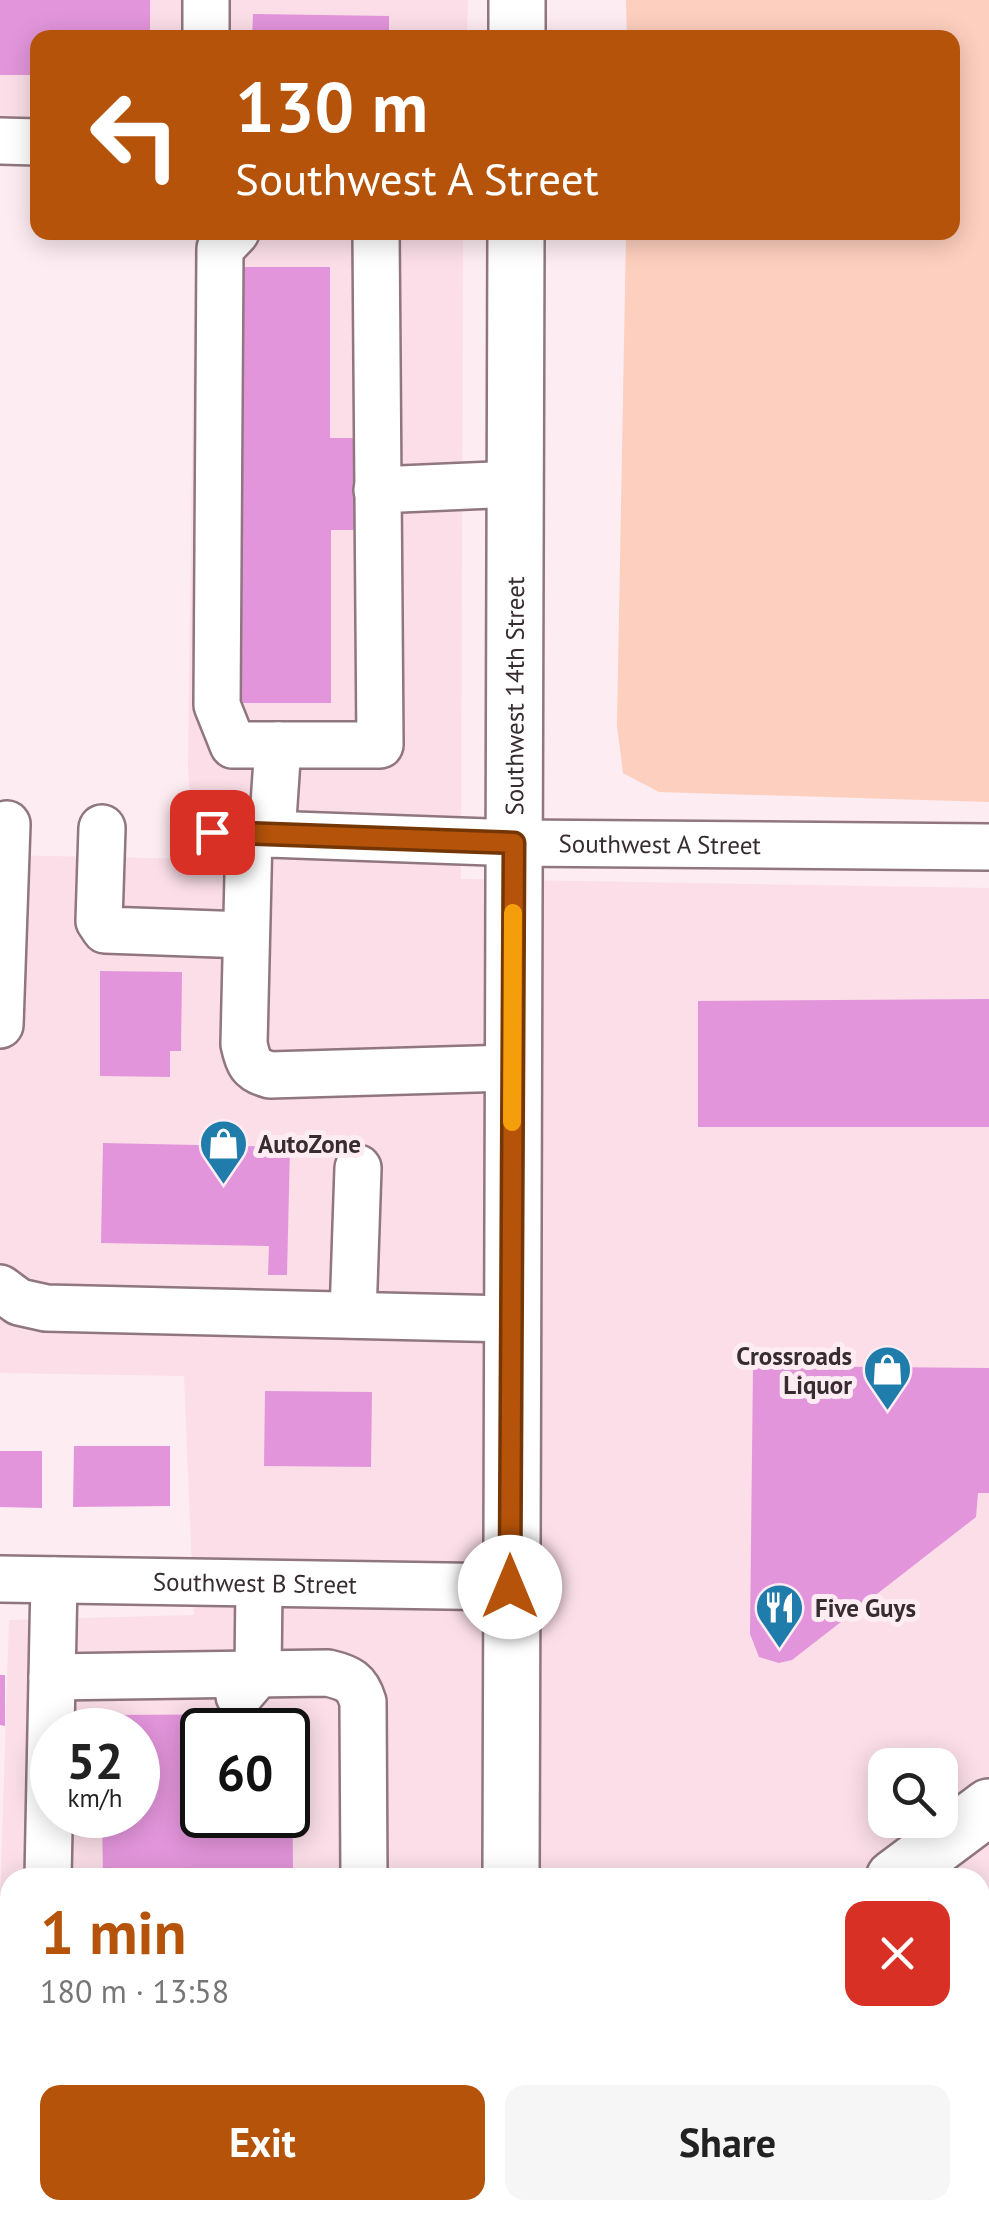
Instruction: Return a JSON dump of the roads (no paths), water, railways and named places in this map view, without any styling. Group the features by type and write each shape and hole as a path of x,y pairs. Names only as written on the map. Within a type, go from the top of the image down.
{"main road":[{"path":"517,0 517,30"},
{"name":"Southwest 14th Street","path":"510,1868 516,240"},
{"path":"907,1868 989,1807"}],"street":[{"path":"206,0 206,30"},
{"path":"0,142 30,142"},
{"path":"228,240 220,249 216,706 233,744 380,746 376,240"},
{"path":"377,490 515,484"},
{"path":"278,745 244,833 244,1044 248,1063 256,1071 270,1075 512,1068"},
{"path":"0,1025 7,824"},
{"path":"102,828 99,921 105,930 246,935"},
{"name":"Southwest A Street","path":"244,833 514,843 989,847"},
{"path":"353,1315 358,1168"},
{"path":"0,1288 19,1302 46,1308 512,1319"},
{"name":"Southwest B Street","path":"0,1579 510,1587"},
{"path":"48,1868 54,1580"},
{"path":"52,1690 236,1700 258,1674 259,1585"},
{"path":"258,1674 328,1673 358,1685 363,1702 364,1868"}],"place":[{"name":"AutoZone","path":"223,1186"},
{"name":"Crossroads Liquor","path":"887,1412"},
{"name":"Five Guys","path":"780,1650"}]}
